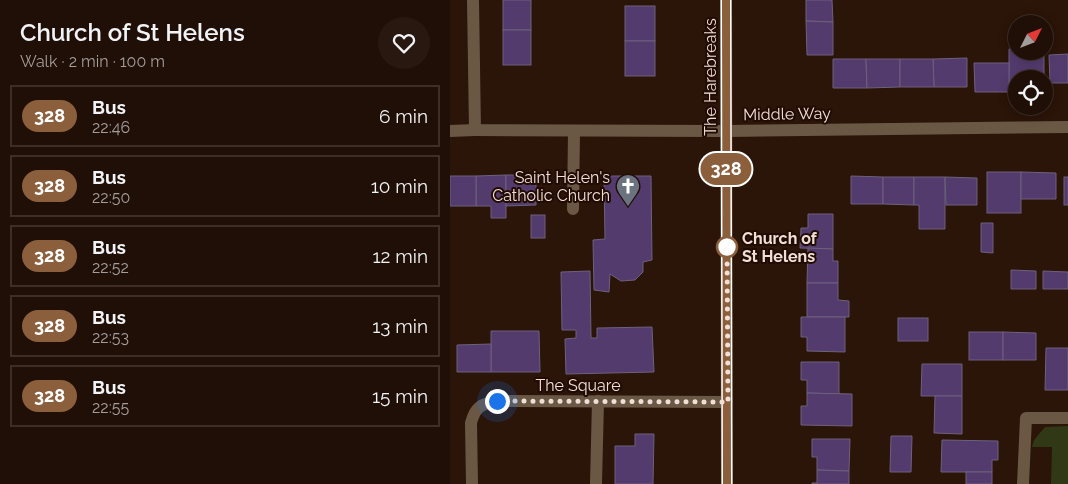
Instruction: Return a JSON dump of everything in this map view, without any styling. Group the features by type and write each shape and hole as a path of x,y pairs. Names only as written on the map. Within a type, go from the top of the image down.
{"street":[{"path":"473,0 475,130"},
{"name":"The Harebreaks","path":"726,0 727,484"},
{"name":"Middle Way","path":"450,131 726,131 1068,127"},
{"path":"573,209 574,131"},
{"name":"The Square","path":"472,484 472,423 474,413 485,403 497,401 728,402"},
{"path":"596,484 598,401"},
{"path":"1023,484 1026,418 1068,418"}],"green space":[{"path":"1068,426 1068,484 1051,484 1052,447 1032,447 1034,440 1045,427"}],"building":[{"path":"503,0 531,0 531,30 503,30"},
{"path":"806,0 832,0 833,22 806,21"},
{"path":"625,6 655,6 655,41 625,41"},
{"path":"806,21 833,22 833,55 807,55"},
{"path":"503,30 531,30 531,65 503,65"},
{"path":"625,41 655,41 655,76 625,76"},
{"path":"1068,54 1068,83 1053,83 1053,70 1050,70 1049,60 1053,60 1053,55"},
{"path":"967,58 967,87 934,87 933,59"},
{"path":"833,59 866,59 867,88 833,88"},
{"path":"866,59 900,59 900,87 867,88"},
{"path":"900,59 933,59 934,87 900,87"},
{"path":"1009,60 1044,60 1044,70 1009,70"},
{"path":"974,63 1009,63 1008,92 975,92"},
{"path":"987,172 1021,172 1021,213 987,213"},
{"path":"1021,172 1056,173 1056,199 1021,199"},
{"path":"506,175 506,218 491,218 491,206 476,206 476,176"},
{"path":"506,175 536,175 536,205 506,206"},
{"path":"450,176 476,176 476,206 450,206"},
{"name":"Saint Helen's Catholic Church","path":"604,176 651,176 652,260 643,262 643,272 635,280 621,281 610,274 609,292 594,290 593,240 605,239"},
{"path":"851,176 883,177 883,204 851,204"},
{"path":"883,177 914,177 914,205 883,204"},
{"path":"914,177 945,177 945,229 919,229 919,205 914,205"},
{"path":"945,177 977,178 977,205 946,205"},
{"path":"1064,177 1068,177 1068,205 1064,205"},
{"path":"808,214 833,214 833,249 800,248 801,228 808,228"},
{"path":"531,215 545,215 545,238 531,238"},
{"path":"981,223 993,223 993,253 981,252"},
{"path":"808,248 833,249 833,261 838,261 838,283 807,283"},
{"path":"1011,270 1036,271 1036,289 1011,289"},
{"path":"590,271 591,338 597,338 597,328 652,327 654,372 566,374 565,339 576,338 576,330 562,330 561,272"},
{"path":"1043,271 1068,272 1068,289 1043,289"},
{"path":"807,283 838,283 838,300 849,301 849,317 807,317"},
{"path":"801,317 845,317 845,352 807,351 807,337 801,337"},
{"path":"898,318 928,318 928,341 898,341"},
{"path":"491,331 539,331 540,372 491,372"},
{"path":"969,332 1003,332 1003,360 969,360"},
{"path":"1003,332 1036,333 1036,360 1003,360"},
{"path":"491,344 491,372 457,372 457,345"},
{"path":"1046,348 1068,348 1068,390 1045,390"},
{"path":"801,362 839,362 839,394 807,393 807,380 801,380"},
{"path":"922,364 962,364 962,396 921,396"},
{"path":"807,393 852,394 852,426 801,425 801,406 807,406"},
{"path":"935,396 962,396 962,434 934,433"},
{"path":"635,434 654,434 653,484 615,484 615,446 635,446"},
{"path":"891,436 912,436 911,472 890,472"},
{"path":"812,439 850,439 849,471 817,470 817,457 812,457"},
{"path":"942,440 998,441 998,460 992,460 992,472 941,472"},
{"path":"817,470 849,471 849,484 812,484 817,483"},
{"path":"966,472 992,472 992,484 966,484"}],"bus line":[{"name":"328","path":"726,0 727,484"}],"place":[{"name":"Saint Helen's Catholic Church","path":"628,207"},
{"name":"Church of St Helens","path":"727,247"}],"route":[{"path":"497,401 728,402 727,247"}]}
